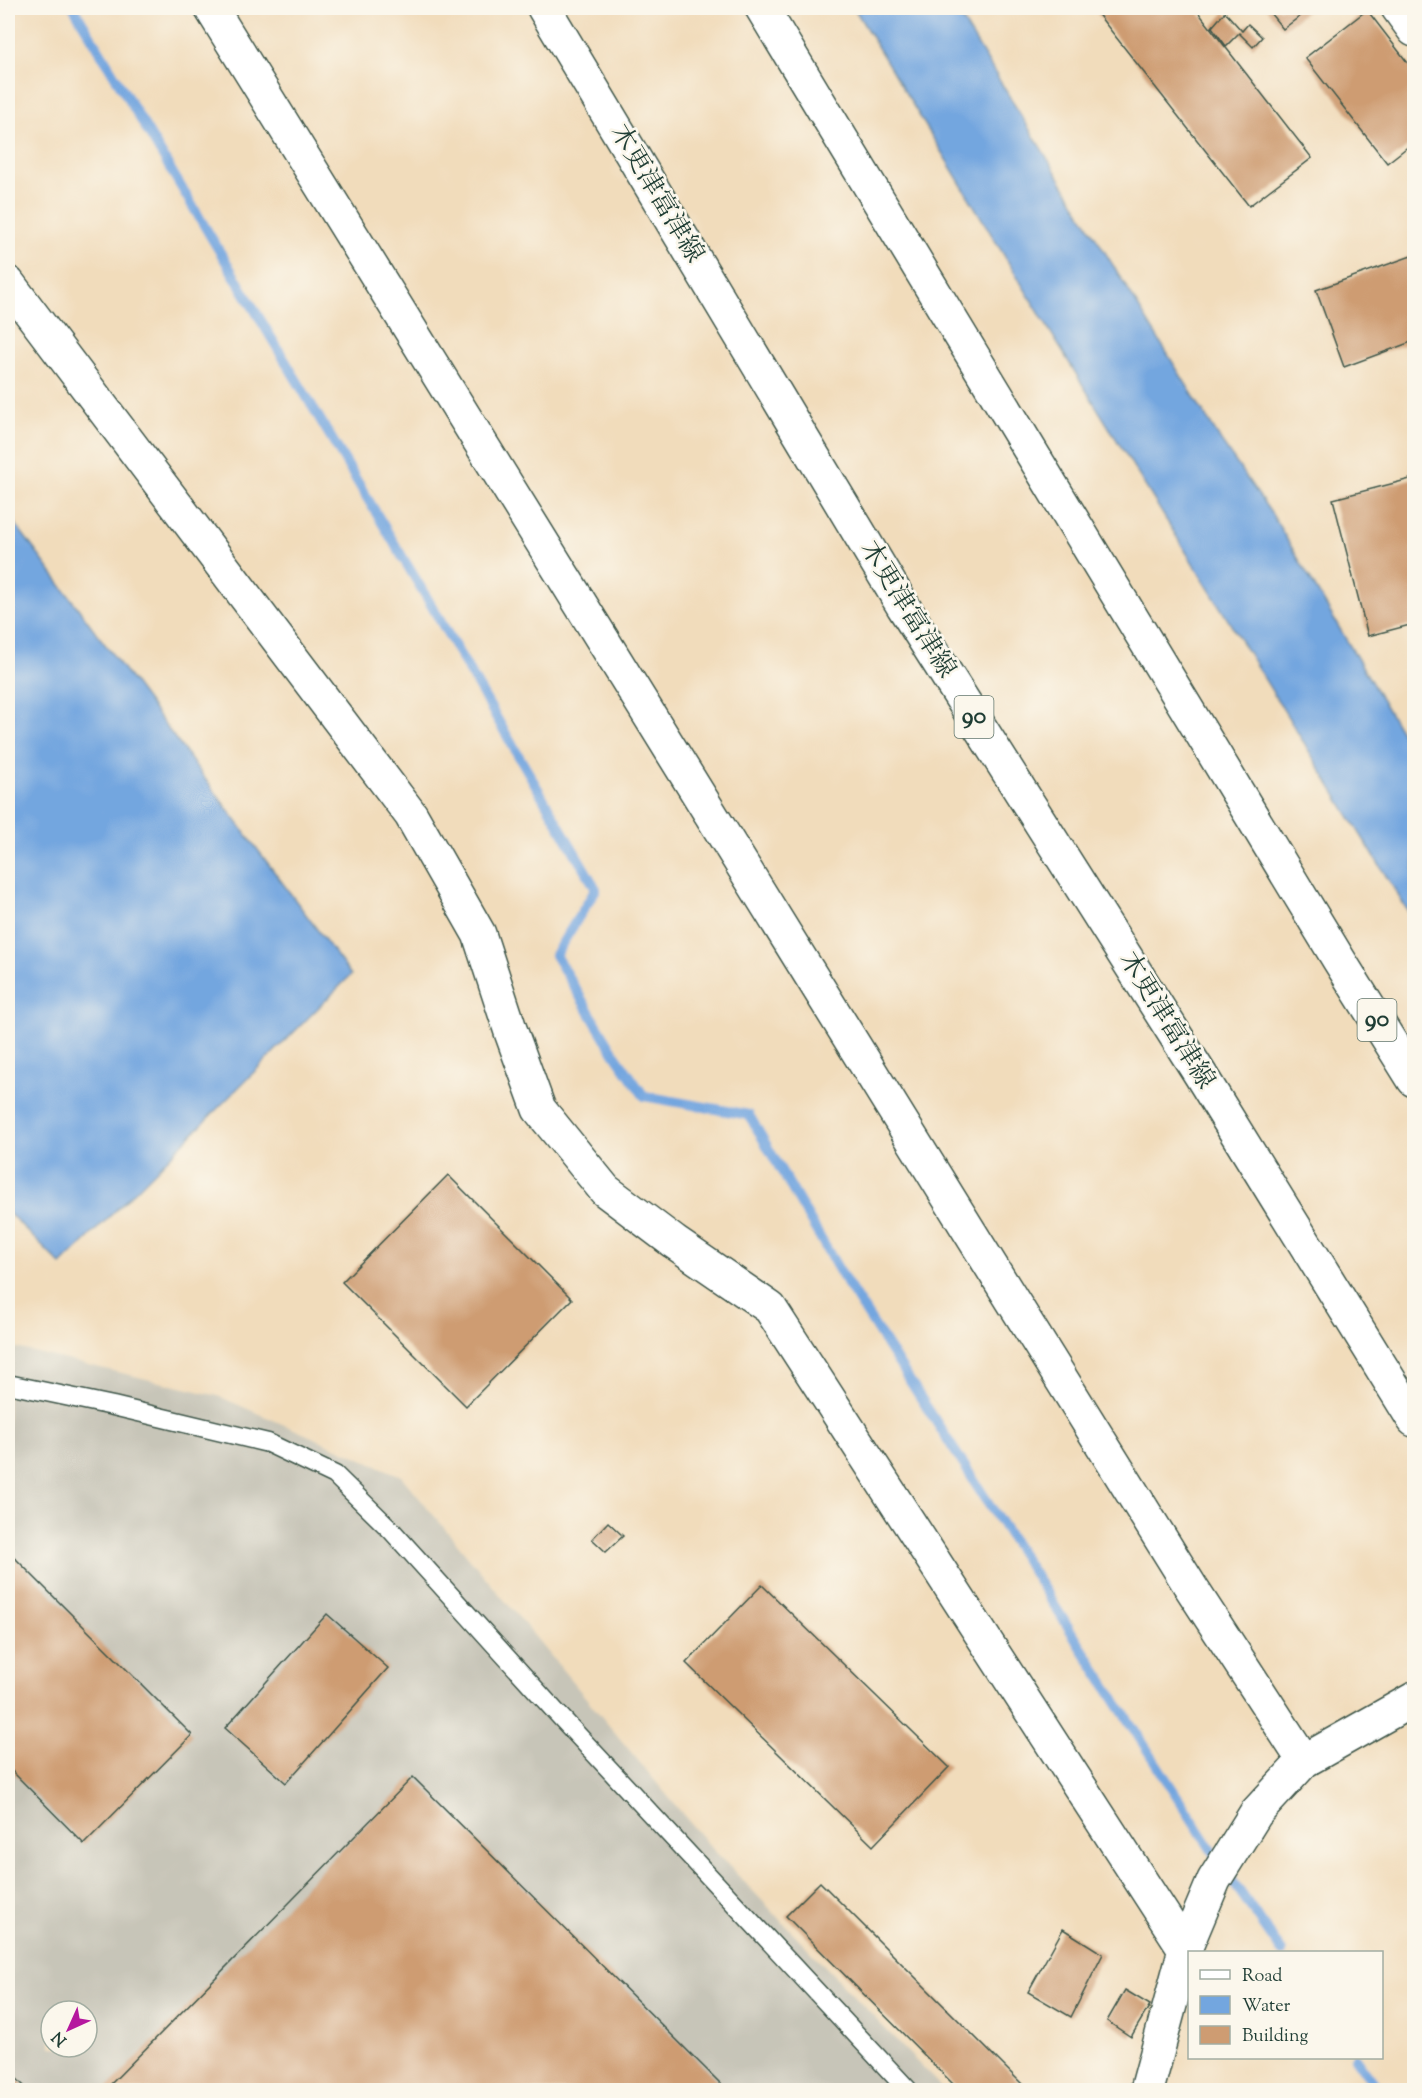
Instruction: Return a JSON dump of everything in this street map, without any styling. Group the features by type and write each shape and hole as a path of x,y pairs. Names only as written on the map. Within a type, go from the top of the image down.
{"street":[{"path":"211,8 1192,1589 1304,1761"},
{"name":"木更津富津線","path":"544,8 903,606 1200,1074 1414,1420"},
{"name":"90","path":"762,8 1414,1080"},
{"path":"1398,8 1414,30"},
{"path":"8,284 411,815 479,934 539,1109 605,1190 674,1242 770,1308 1185,1949"},
{"path":"1146,2091 1185,1949 1209,1892 1256,1813 1304,1761 1414,1699"}],"lane":[{"path":"8,1384 114,1406 268,1443 335,1475 392,1530 564,1720 908,2091"}],"shaded area":[{"path":"8,1346 218,1396 401,1476 706,1842 944,2090 8,2090"}],"water":[{"path":"854,8 955,8 1221,441 1273,516 1414,754 1414,921 1081,382"},
{"path":"8,514 351,975 61,1265 8,1212"}],"building":[{"path":"1093,8 1195,8 1312,158 1249,206"},
{"path":"1266,8 1311,8 1283,29"},
{"path":"1367,10 1414,71 1414,142 1387,163 1305,58"},
{"path":"1225,12 1242,31 1248,24 1262,37 1253,47 1239,33 1226,46 1212,27"},
{"path":"1414,255 1414,341 1344,367 1316,290"},
{"path":"1414,478 1414,624 1368,636 1333,499"},
{"path":"448,1175 572,1299 466,1406 342,1282"},
{"path":"608,1522 623,1536 606,1552 592,1539"},
{"path":"8,1551 192,1735 84,1844 8,1767"},
{"path":"762,1585 949,1767 873,1846 686,1663"},
{"path":"327,1614 388,1668 286,1783 225,1728"},
{"path":"413,1777 727,2090 105,2090"},
{"path":"820,1882 1028,2090 959,2090 786,1916"},
{"path":"1063,1929 1103,1954 1071,2017 1028,1992"},
{"path":"1125,1990 1150,2005 1131,2037 1107,2021"},
{"path":"8,2070 28,2090 8,2090"}],"waterway":[{"path":"74,8 427,598 596,889 555,955 614,1053 644,1096 749,1115 843,1277 1220,1863 1281,1951"},
{"path":"1356,2059 1378,2090"}]}
